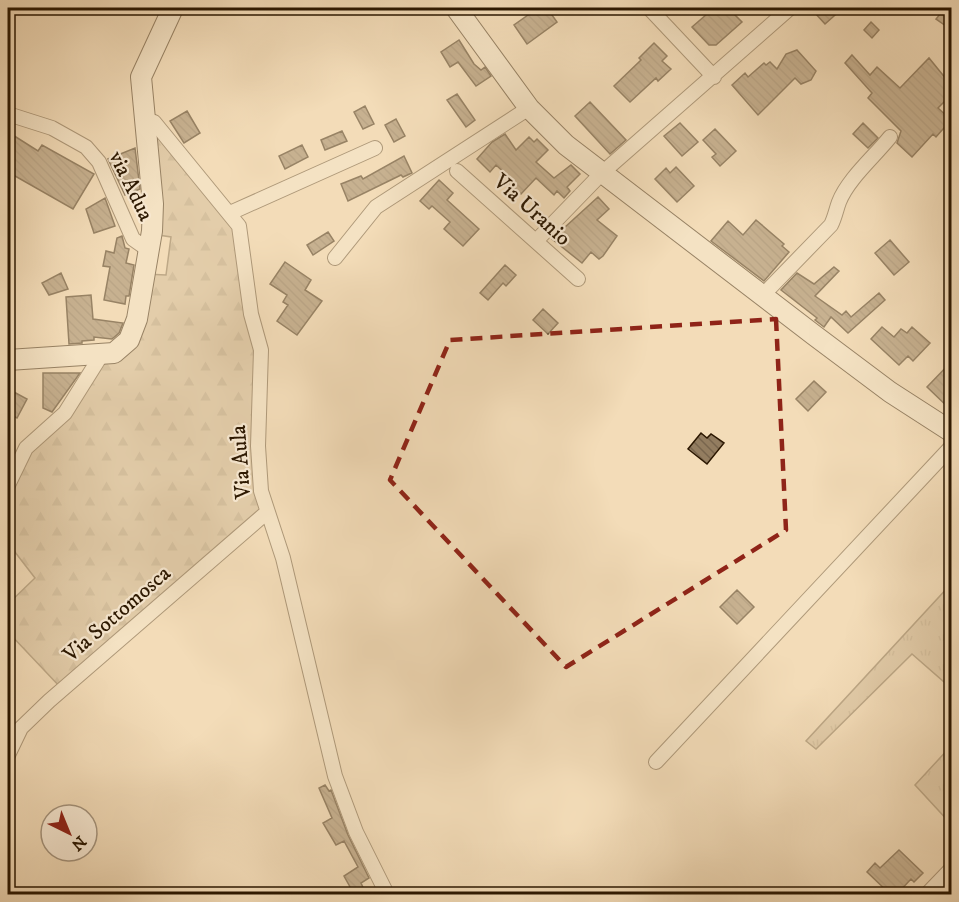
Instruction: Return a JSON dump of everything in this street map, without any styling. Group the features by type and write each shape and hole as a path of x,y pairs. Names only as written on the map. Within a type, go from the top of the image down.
{"main road":[{"path":"8,360 114,353 129,340 137,319 150,251 153,204 143,118 141,77 173,8"},
{"path":"456,8 530,108 566,145 890,392 951,432"}],"street":[{"path":"649,8 714,77"},
{"path":"536,241 602,173 790,8"},
{"path":"334,258 376,207 530,108"},
{"name":"via Adua","path":"8,114 52,128 87,147 99,162 133,239 150,251"},
{"name":"Via Aula","path":"143,118 154,122 239,226 251,314 261,350 258,446 261,491 266,513 283,558 335,776 356,832 387,894"},
{"path":"762,296 831,225 838,212 839,203 850,186 890,137"},
{"path":"230,213 375,148"},
{"name":"Via Uranio","path":"457,171 578,279"},
{"path":"8,485 26,448 65,413 102,354"},
{"path":"656,762 951,446"},
{"name":"Via Sottomosca","path":"8,755 21,728 49,701 266,513"},
{"path":"927,894 951,868"}],"highlighted area":[{"path":"776,319 786,530 566,667 390,480 450,340"}],"green space":[{"path":"143,118 230,213 261,350 266,513 62,689 8,632 8,604 35,578 8,543 8,485 26,448 49,429 102,354 114,353 145,274 166,275 171,237 152,234"},
{"path":"951,584 951,688 912,654 816,749 806,741"},
{"path":"951,746 951,824 915,785"}],"building":[{"path":"538,8 547,8 557,22 527,44 514,25"},
{"path":"714,8 728,8 742,22 716,45 709,45 692,27"},
{"path":"821,8 843,8 825,24 815,13"},
{"path":"945,8 951,8 951,19 946,26 936,19"},
{"path":"871,22 879,30 872,38 864,30"},
{"path":"459,40 474,64 481,70 485,67 491,76 476,86 458,62 450,67 441,52"},
{"path":"654,43 667,56 662,61 671,69 658,81 656,78 630,102 614,86 641,60 639,58"},
{"path":"797,50 816,71 811,80 801,84 795,78 758,115 732,85 745,73 748,77 764,63 766,65 770,62 777,69 786,54"},
{"path":"852,55 870,75 877,67 900,88 929,58 951,85 951,95 938,108 951,120 936,137 933,134 912,157 897,143 901,131 868,98 872,93 845,63"},
{"path":"457,94 475,120 466,127 447,100"},
{"path":"590,102 626,140 610,154 575,116"},
{"path":"365,106 374,124 363,129 354,112"},
{"path":"187,111 200,133 184,143 170,121"},
{"path":"396,119 405,136 394,142 385,125"},
{"path":"680,123 698,142 682,156 664,136"},
{"path":"863,123 878,138 868,148 853,134"},
{"path":"715,129 736,151 720,166 712,157 716,154 703,140"},
{"path":"342,131 347,141 325,150 321,140"},
{"path":"8,132 38,151 42,145 94,174 73,209 8,172"},
{"path":"505,134 516,150 529,137 534,142 537,139 548,150 536,162 554,178 571,165 580,174 567,187 570,191 564,198 557,191 554,195 536,178 521,194 508,182 511,179 496,165 490,172 477,159 492,142"},
{"path":"302,145 308,157 285,169 279,156"},
{"path":"135,148 140,189 125,195 108,159"},
{"path":"404,156 412,173 403,177 401,175 348,201 341,184 361,176 363,179"},
{"path":"676,167 694,186 677,202 655,179 666,168 670,173"},
{"path":"439,180 453,193 447,200 479,229 463,246 444,229 450,222 432,206 429,209 420,201"},
{"path":"598,197 609,209 597,220 617,236 603,256 599,259 591,252 582,263 552,239"},
{"path":"105,198 115,226 94,233 86,209"},
{"path":"756,220 784,244 782,246 789,252 764,281 711,241 728,221 743,235"},
{"path":"328,232 334,241 313,255 307,245"},
{"path":"122,236 125,248 129,249 126,263 134,265 129,296 126,296 125,304 104,300 110,267 103,266 106,251 114,253 117,238"},
{"path":"890,240 909,262 894,275 875,253"},
{"path":"285,262 311,280 305,290 322,301 297,335 277,321 288,305 283,302 287,295 270,284"},
{"path":"505,265 516,275 506,286 503,283 488,300 480,293"},
{"path":"834,267 839,271 815,296 842,315 846,311 851,317 879,293 885,300 848,333 831,317 824,327 815,320 817,318 781,290 797,273 814,284"},
{"path":"61,273 68,289 49,295 42,283"},
{"path":"91,295 93,319 123,323 119,333 112,339 94,337 94,340 69,344 66,297"},
{"path":"543,309 558,323 548,334 533,320"},
{"path":"882,327 894,337 901,329 907,333 912,327 930,343 913,361 908,356 899,365 871,339"},
{"path":"951,362 951,410 927,387"},
{"path":"43,373 80,373 52,412 43,408"},
{"path":"814,381 826,392 808,411 796,399"},
{"path":"12,391 27,399 17,418 8,413 8,399"},
{"path":"701,433 707,438 711,434 724,443 707,464 688,449"},
{"path":"737,590 754,607 737,624 720,607"},
{"path":"325,785 329,791 331,790 348,835 369,878 361,883 366,894 354,894 344,876 358,867 344,841 336,845 323,823 332,818 319,788"},
{"path":"899,850 923,873 914,882 911,879 897,894 890,894 867,872 875,863 880,868"}]}
